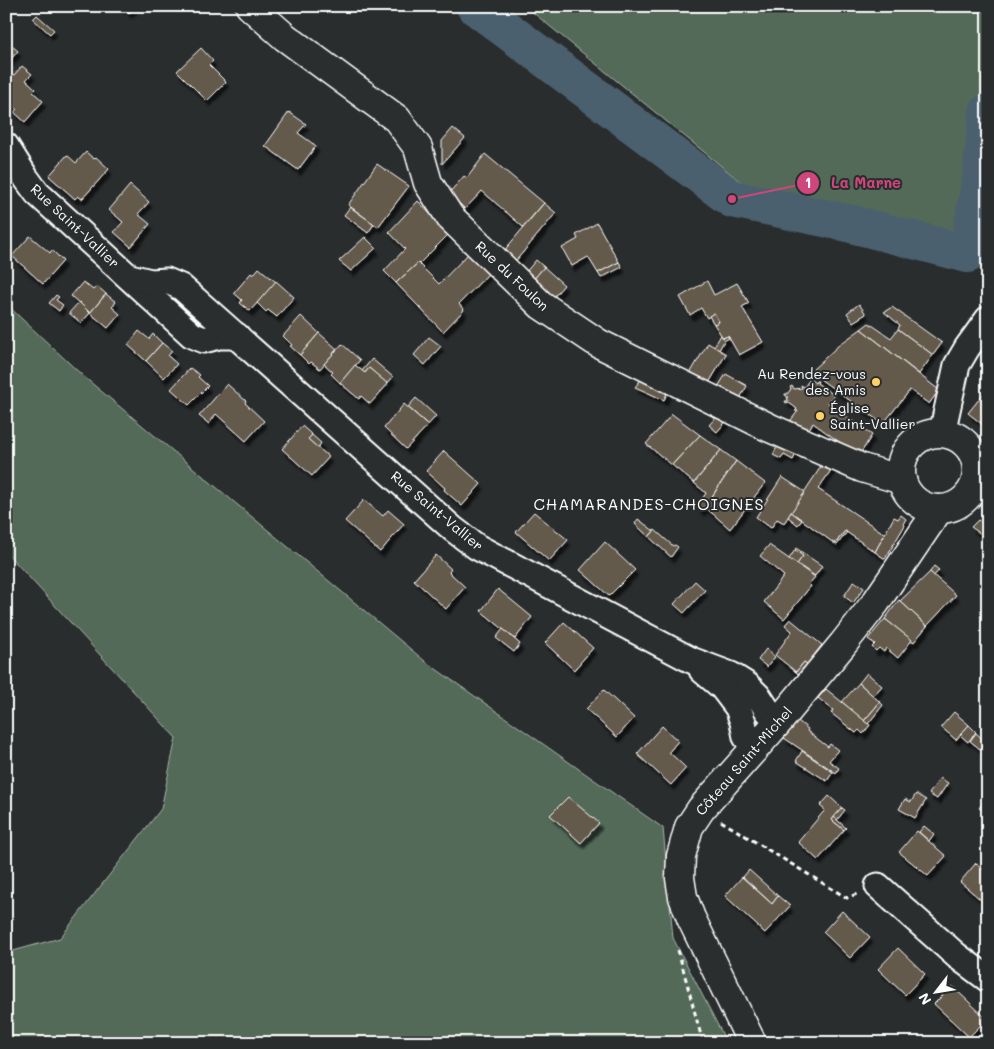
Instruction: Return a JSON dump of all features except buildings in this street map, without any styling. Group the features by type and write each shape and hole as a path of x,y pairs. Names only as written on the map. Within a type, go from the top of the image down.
{"street":[{"name":"Rue du Foulon","path":"250,6 285,37 397,119 418,148 428,183 450,217 541,305 598,343 770,428 862,468 902,480"},
{"name":"Rue Saint-Vallier","path":"6,146 36,193 192,335 204,340 219,336 237,336 453,528 477,547 691,660 731,675 747,685 759,697 768,711 780,720"},
{"path":"942,433 957,365 988,319"},
{"path":"942,433 954,436 965,443 972,452 982,480 959,504 950,508 939,509 926,507 915,501 907,492 902,480 901,468 904,456 910,446 919,438 930,434 942,433"},
{"name":"Côteau Saint-Michel","path":"752,1043 690,918 683,897 680,878 681,856 689,827 701,809 780,720 843,644 876,602 939,509"},
{"name":"Rue Saint-Vallier","path":"691,660 722,687 738,708 746,737 755,748"},
{"path":"878,886 957,956 988,979"}],"path":[{"path":"721,821 847,898 878,886"},
{"path":"690,918 678,948 703,1043"}],"green space":[{"path":"525,6 988,6 988,251 753,192"},
{"path":"6,304 83,376 426,662 663,828 673,938 727,1043 6,1043 6,953 60,938 161,809 176,738 6,552"}],"waterway":[{"path":"475,6 732,199 848,223 968,254 981,177 988,112"}],"place":[{"name":"La Marne","path":"732,199"},
{"name":"Au Rendez-vous des Amis","path":"876,382"},
{"name":"Église Saint-Vallier","path":"820,416"}],"district":[{"name":"CHAMARANDES-CHOIGNES","path":"649,504"}]}
